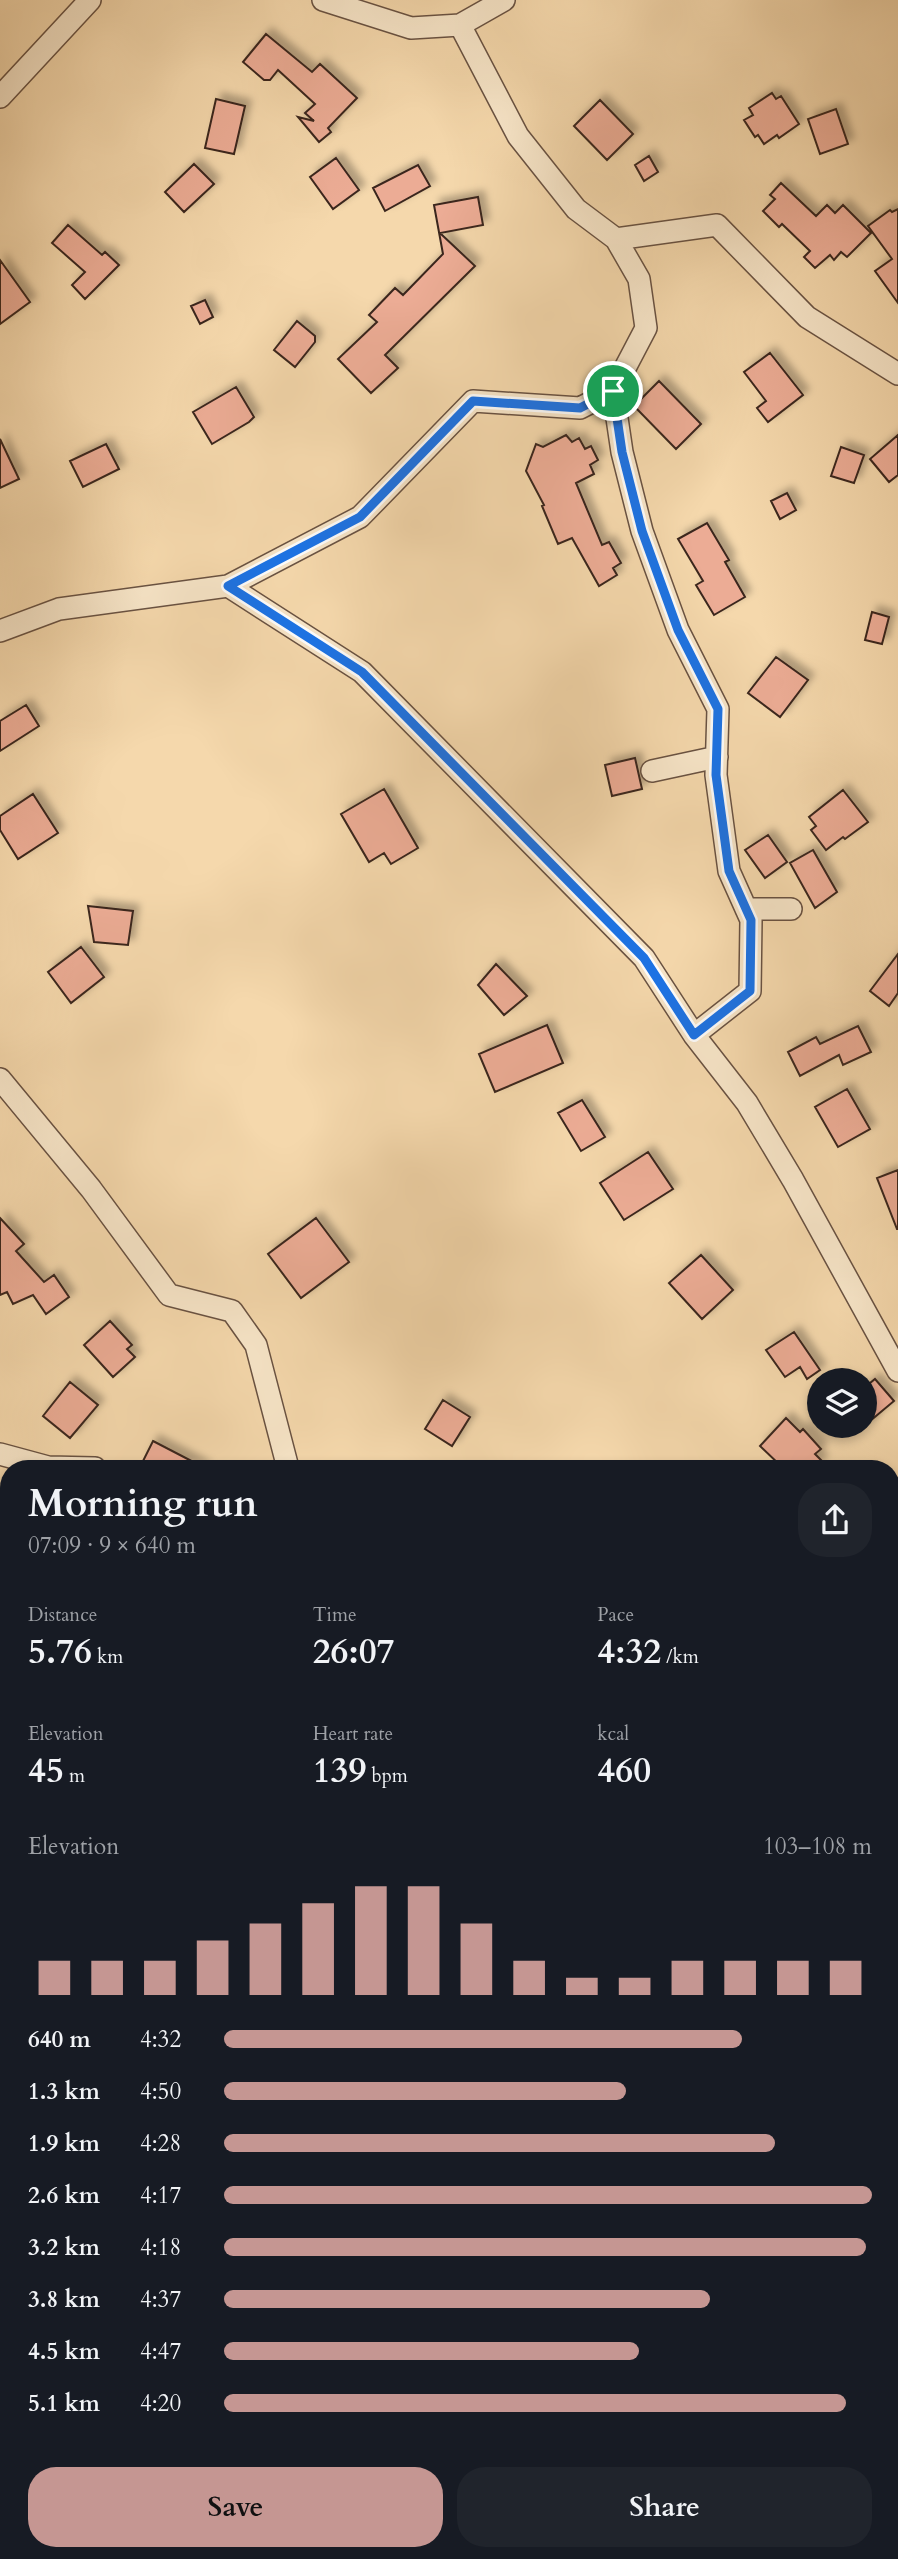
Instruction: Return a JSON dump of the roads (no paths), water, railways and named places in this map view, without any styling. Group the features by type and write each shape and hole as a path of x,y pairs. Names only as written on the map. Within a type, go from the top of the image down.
{"street":[{"path":"0,97 90,0"},
{"path":"323,0 411,28 460,25 504,0"},
{"path":"0,631 59,609 228,586 360,517 473,401 580,408 613,391 646,328 639,279 616,239 576,209 518,136 460,25"},
{"path":"616,239 717,225 807,317 898,374"},
{"path":"613,391 622,452 642,531 678,630 718,709 716,775 729,871 751,920 750,991 694,1035"},
{"path":"228,586 362,672 644,958 694,1035 747,1103 793,1180 898,1371"},
{"path":"652,771 717,757"},
{"path":"746,909 791,909"},
{"path":"0,1079 91,1189 169,1295 232,1311 256,1345 286,1460"},
{"path":"0,1454 22,1460"}]}
